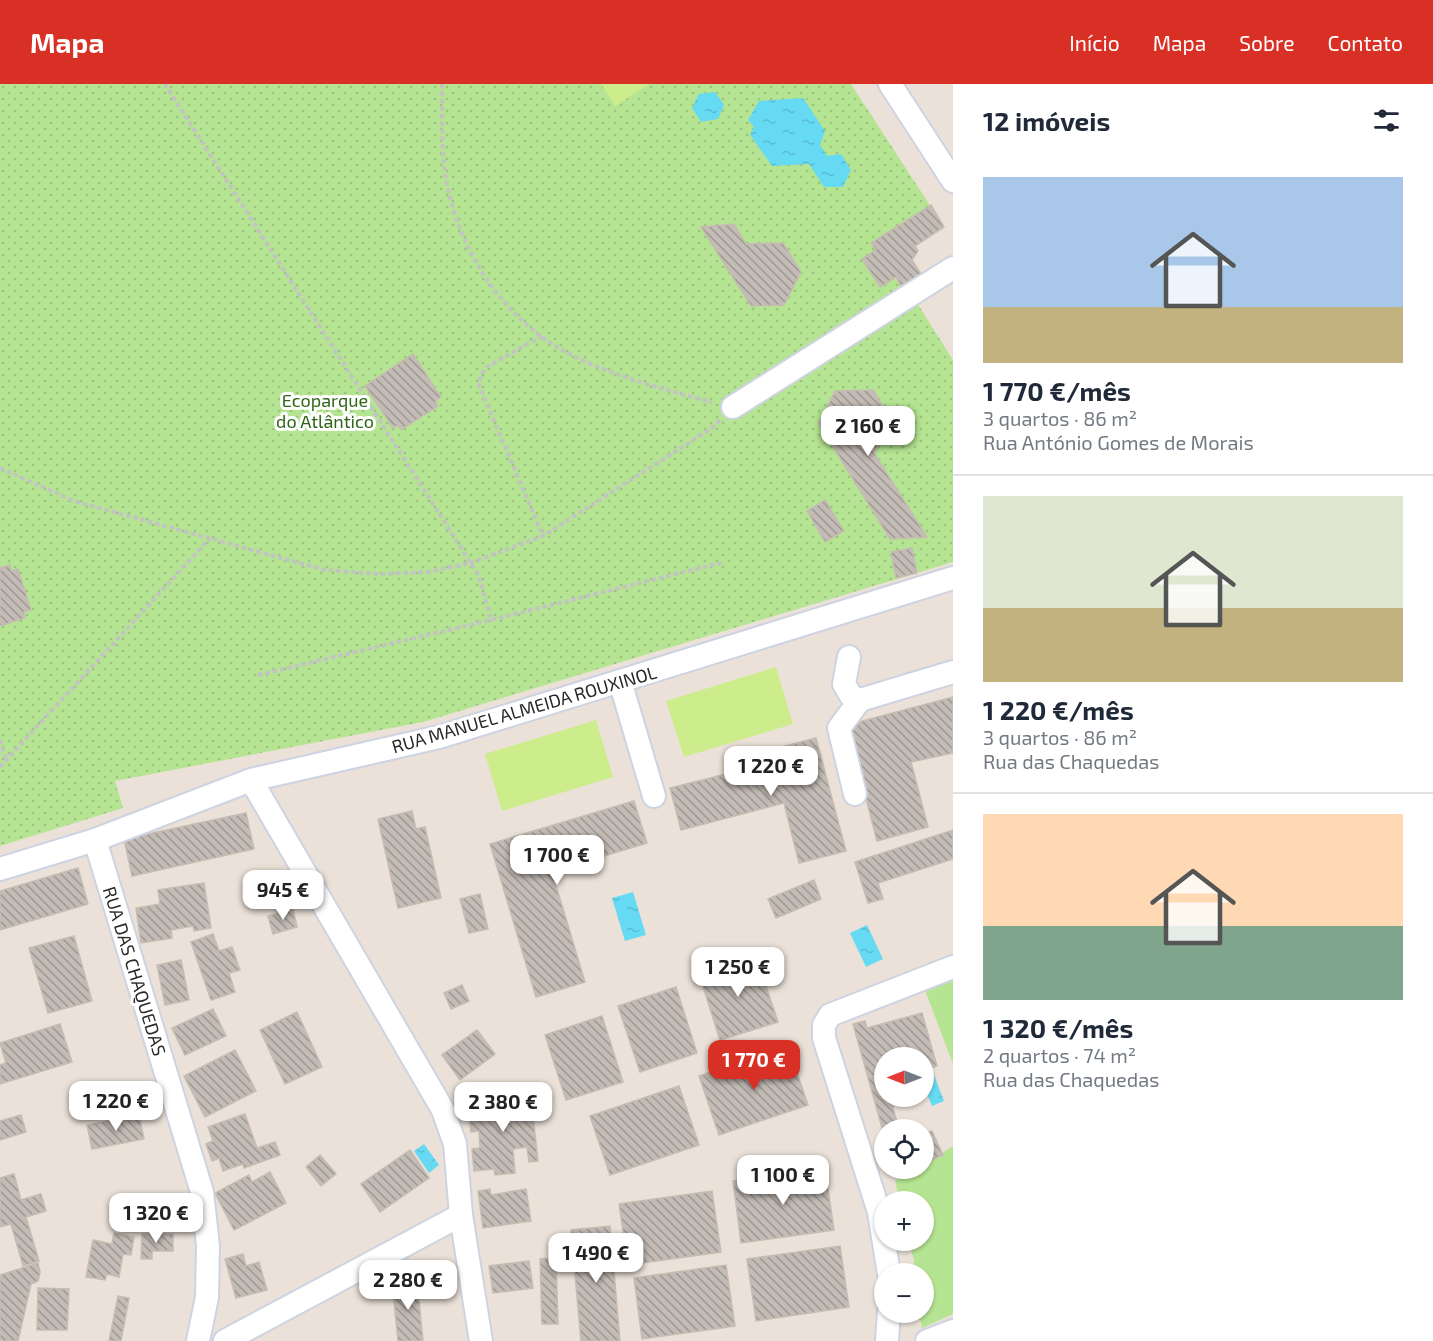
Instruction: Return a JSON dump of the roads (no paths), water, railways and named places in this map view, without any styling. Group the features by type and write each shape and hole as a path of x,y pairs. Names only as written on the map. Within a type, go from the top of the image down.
{"street":[{"path":"890,84 953,181"},
{"path":"733,407 953,268"},
{"name":"RUA MANUEL ALMEIDA ROUXINOL","path":"95,840 251,780 439,737 953,578"},
{"path":"849,657 844,684 851,696 860,700"},
{"path":"855,794 839,728 860,700 953,672"},
{"path":"620,681 654,796"},
{"path":"251,780 443,1110 455,1144 461,1215 481,1341"},
{"path":"0,869 95,840"},
{"name":"RUA DAS CHAQUEDAS","path":"95,840 202,1192 208,1246 207,1297 198,1341"},
{"path":"887,1263 879,1212 824,1038 824,1024 830,1015 953,967"},
{"path":"225,1341 461,1215"},
{"path":"887,1341 888,1323"},
{"path":"927,1341 953,1331"}],"water":[{"path":"715,92 724,105 718,119 701,122 692,108 699,94"},
{"path":"803,98 825,131 820,145 827,156 841,154 851,170 843,187 824,187 809,164 772,166 750,135 754,127 748,120 759,101"},
{"path":"633,892 646,935 625,941 612,898"},
{"path":"867,925 883,959 866,967 850,933"},
{"path":"934,1075 944,1101 934,1105"},
{"path":"424,1144 439,1165 429,1173 414,1151"}],"park label":[{"name":"Ecoparque do Atlântico","path":"325,410"}]}
